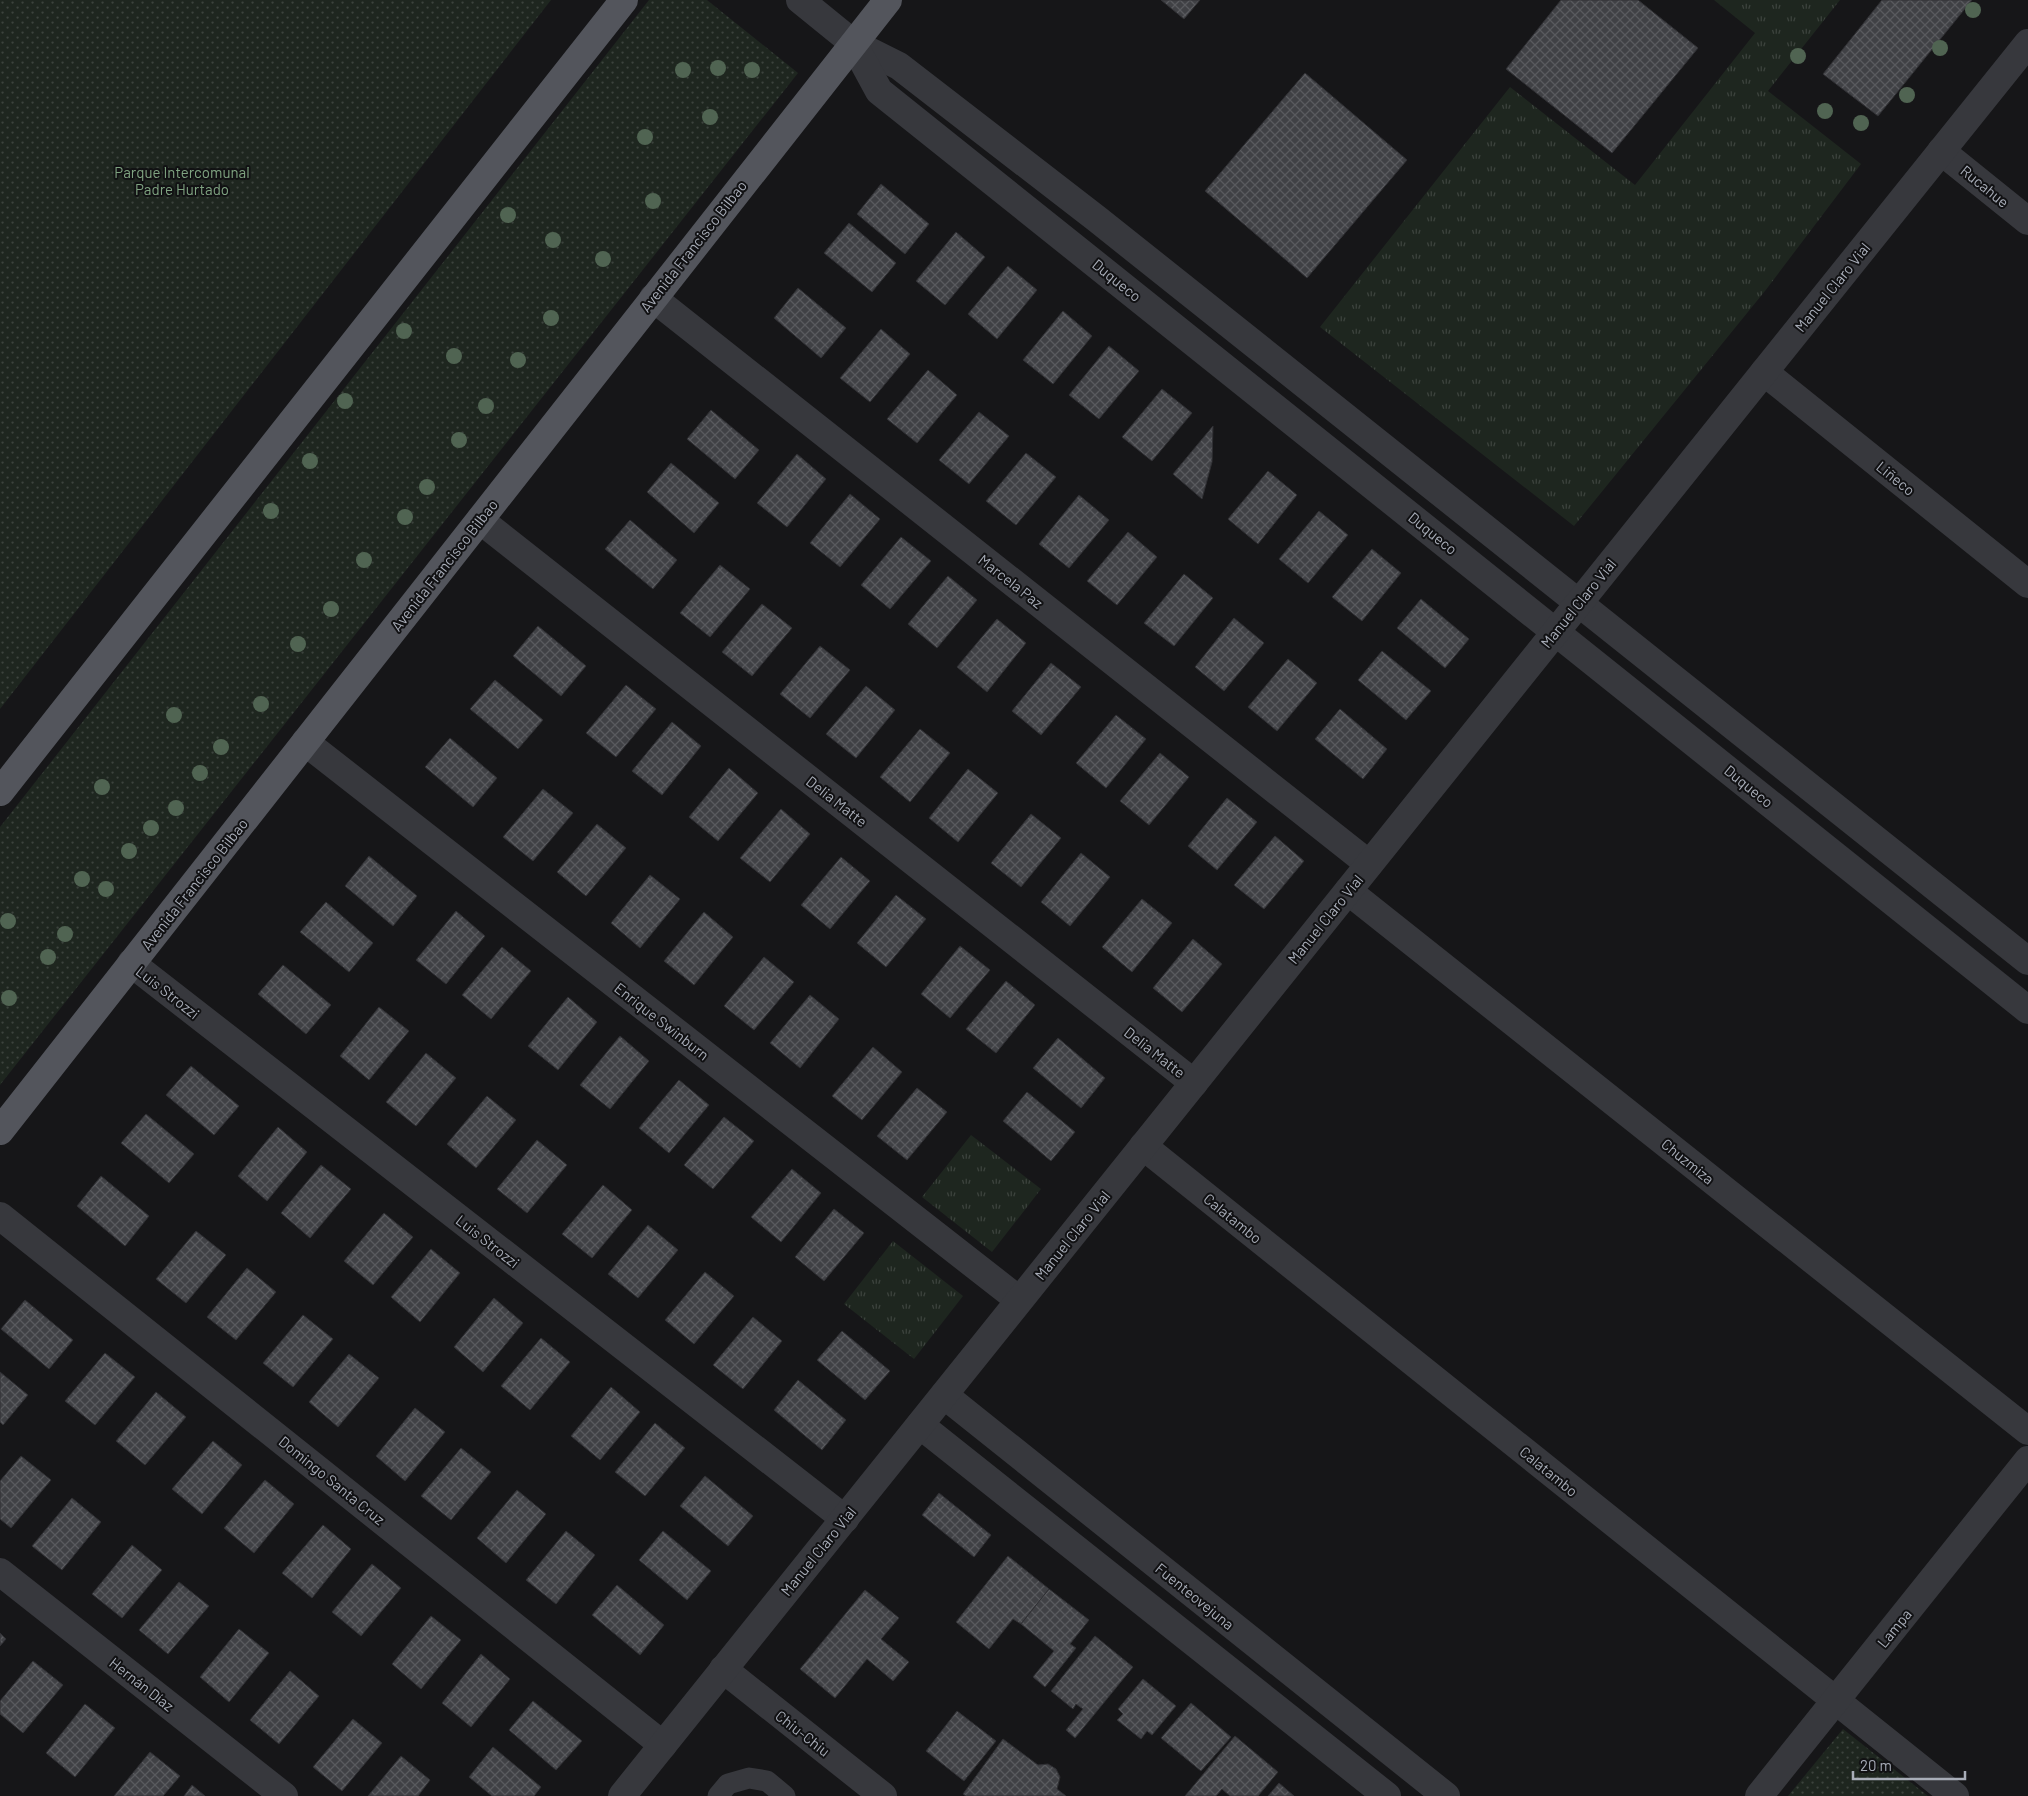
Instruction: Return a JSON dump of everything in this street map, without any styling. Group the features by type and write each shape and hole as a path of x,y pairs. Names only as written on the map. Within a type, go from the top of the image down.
{"main road":[{"path":"0,792 624,0"},
{"name":"Avenida Francisco Bilbao","path":"0,1131 888,0"}],"street":[{"name":"Duqueco","path":"800,0 853,43 899,66 918,80 1097,219 2028,961"},
{"name":"Duqueco","path":"853,43 879,91 2028,1010"},
{"name":"Manuel Claro Vial","path":"622,1796 2028,43"},
{"name":"Rucahue","path":"1941,151 2028,221"},
{"name":"Marcela Paz","path":"653,298 1369,864"},
{"name":"Liñeco","path":"1764,372 2028,584"},
{"name":"Delia Matte","path":"480,520 1194,1083"},
{"name":"Enrique Swinburn","path":"305,742 1019,1300"},
{"name":"Chuzmiza","path":"1348,891 2028,1432"},
{"name":"Luis Strozzi","path":"131,963 844,1518"},
{"name":"Calatambo","path":"1143,1146 1955,1796"},
{"name":"Domingo Santa Cruz","path":"0,1216 663,1745"},
{"name":"Fuenteovejuna","path":"944,1395 1446,1796"},
{"path":"920,1425 1387,1796"},
{"name":"Lampa","path":"1759,1796 2028,1460"},
{"name":"Hernán Díaz","path":"0,1572 284,1796"},
{"name":"Chiu-Chiu","path":"723,1669 883,1796"}],"lane":[{"path":"718,1796 728,1784 750,1778 767,1782 785,1796"}],"green space":[{"name":"Parque Intercomunal Padre Hurtado","path":"0,0 551,0 0,709"},
{"path":"649,0 707,0 798,73 0,1085 0,827"},
{"path":"1714,0 1840,0 1768,91 1861,164 1765,291 1574,526 1320,327 1510,87 1635,185 1755,33"},
{"path":"971,1135 1041,1189 992,1252 922,1197"},
{"path":"893,1241 963,1296 914,1359 844,1304"},
{"path":"1843,1729 1928,1796 1788,1796"}],"building":[{"path":"1161,0 1200,0 1184,19"},
{"path":"1561,0 1638,0 1698,48 1612,153 1506,69"},
{"path":"1882,0 1972,0 1878,116 1823,74"},
{"path":"1305,73 1407,160 1307,278 1205,191"},
{"path":"881,184 929,224 905,254 857,214"},
{"path":"849,223 896,263 872,292 824,253"},
{"path":"956,232 985,257 945,305 916,281"},
{"path":"1008,266 1037,290 997,339 968,314"},
{"path":"798,288 846,328 821,358 774,318"},
{"path":"1063,311 1092,336 1053,384 1023,360"},
{"path":"881,329 910,354 870,402 840,378"},
{"path":"1109,346 1139,371 1099,419 1069,395"},
{"path":"928,370 957,395 917,443 887,419"},
{"path":"1162,389 1192,413 1152,461 1122,437"},
{"path":"711,410 759,450 735,479 687,439"},
{"path":"979,412 1009,436 969,484 939,460"},
{"path":"1213,426 1212,462 1202,499 1173,474"},
{"path":"1026,453 1056,477 1016,525 986,501"},
{"path":"797,454 826,479 787,527 757,503"},
{"path":"671,463 719,503 694,533 647,492"},
{"path":"1268,471 1297,495 1258,544 1228,519"},
{"path":"850,494 880,519 840,567 810,543"},
{"path":"1079,495 1109,520 1069,568 1039,544"},
{"path":"1319,511 1348,535 1308,583 1279,559"},
{"path":"630,520 677,560 653,589 605,549"},
{"path":"1128,532 1157,557 1117,605 1087,581"},
{"path":"901,537 931,561 890,609 861,585"},
{"path":"1372,549 1401,573 1362,621 1332,597"},
{"path":"720,565 750,589 710,637 680,613"},
{"path":"1184,574 1213,598 1174,646 1144,623"},
{"path":"948,576 977,600 937,648 908,624"},
{"path":"1421,599 1469,639 1445,668 1397,628"},
{"path":"762,604 792,628 752,676 722,652"},
{"path":"1234,618 1264,643 1224,691 1195,667"},
{"path":"997,619 1026,643 987,692 957,667"},
{"path":"538,626 586,666 561,696 513,656"},
{"path":"820,646 850,670 810,718 780,694"},
{"path":"1382,651 1431,691 1406,720 1358,680"},
{"path":"1288,659 1317,683 1277,731 1248,707"},
{"path":"1051,663 1081,687 1041,735 1012,711"},
{"path":"495,680 543,720 518,749 470,709"},
{"path":"626,685 656,709 616,757 586,733"},
{"path":"866,686 895,710 856,758 826,734"},
{"path":"1340,709 1387,749 1363,779 1315,739"},
{"path":"1116,715 1146,739 1106,788 1076,763"},
{"path":"672,722 701,746 662,795 632,771"},
{"path":"920,729 950,753 910,802 880,777"},
{"path":"450,738 497,778 473,807 425,767"},
{"path":"1160,753 1189,777 1149,825 1120,801"},
{"path":"729,768 758,793 718,841 689,817"},
{"path":"968,769 998,793 958,842 929,818"},
{"path":"543,789 573,813 533,861 503,837"},
{"path":"1227,798 1257,822 1217,870 1188,846"},
{"path":"781,809 810,834 770,882 740,858"},
{"path":"1031,814 1061,838 1021,887 991,863"},
{"path":"597,824 626,848 586,896 557,872"},
{"path":"1275,836 1304,861 1264,909 1234,885"},
{"path":"1081,853 1110,877 1070,926 1041,902"},
{"path":"369,856 417,896 393,926 345,886"},
{"path":"841,857 870,881 830,929 801,905"},
{"path":"650,875 680,899 640,948 611,923"},
{"path":"896,895 926,919 886,967 857,943"},
{"path":"1142,899 1172,923 1132,972 1102,947"},
{"path":"326,902 373,943 349,972 300,932"},
{"path":"456,911 485,936 446,984 416,960"},
{"path":"704,912 733,937 694,985 664,961"},
{"path":"1193,939 1222,964 1182,1012 1153,988"},
{"path":"960,946 990,970 950,1018 921,994"},
{"path":"502,947 531,971 491,1019 462,995"},
{"path":"764,957 794,982 754,1030 724,1006"},
{"path":"283,965 331,1005 306,1034 258,994"},
{"path":"1006,981 1035,1005 996,1053 966,1029"},
{"path":"810,995 839,1019 800,1068 770,1043"},
{"path":"568,997 597,1022 558,1070 528,1046"},
{"path":"379,1007 409,1031 369,1080 340,1056"},
{"path":"620,1036 649,1061 610,1109 580,1085"},
{"path":"1058,1038 1105,1078 1081,1108 1033,1068"},
{"path":"873,1047 902,1072 862,1120 832,1096"},
{"path":"426,1053 456,1078 416,1126 386,1102"},
{"path":"191,1066 239,1106 214,1135 166,1095"},
{"path":"679,1080 709,1105 669,1153 639,1128"},
{"path":"917,1088 947,1112 907,1160 877,1136"},
{"path":"1027,1092 1075,1132 1051,1161 1003,1121"},
{"path":"487,1096 516,1120 476,1168 447,1144"},
{"path":"146,1114 194,1154 169,1183 121,1143"},
{"path":"724,1117 754,1141 713,1189 684,1165"},
{"path":"278,1127 307,1152 267,1201 238,1176"},
{"path":"537,1140 567,1165 527,1213 497,1189"},
{"path":"321,1165 351,1189 310,1238 281,1213"},
{"path":"792,1169 821,1193 781,1242 751,1217"},
{"path":"101,1176 149,1216 125,1246 77,1206"},
{"path":"603,1185 632,1210 592,1258 562,1234"},
{"path":"834,1209 864,1233 824,1281 795,1257"},
{"path":"384,1213 413,1237 373,1285 344,1261"},
{"path":"648,1225 678,1250 638,1298 608,1274"},
{"path":"196,1231 226,1255 186,1303 156,1279"},
{"path":"431,1249 460,1273 420,1322 391,1297"},
{"path":"247,1268 276,1292 236,1340 207,1317"},
{"path":"705,1272 734,1296 694,1344 665,1320"},
{"path":"494,1298 523,1323 483,1372 454,1347"},
{"path":"25,1300 73,1340 49,1369 1,1329"},
{"path":"303,1315 333,1339 293,1387 263,1363"},
{"path":"753,1317 782,1341 743,1389 713,1365"},
{"path":"842,1331 890,1371 865,1400 817,1360"},
{"path":"541,1338 570,1362 530,1410 501,1386"},
{"path":"105,1353 135,1377 95,1425 65,1401"},
{"path":"349,1354 379,1378 338,1427 309,1402"},
{"path":"0,1372 28,1395 3,1425 0,1422"},
{"path":"798,1380 846,1420 822,1450 774,1410"},
{"path":"611,1387 640,1412 600,1460 571,1436"},
{"path":"156,1392 186,1417 145,1465 116,1441"},
{"path":"415,1408 445,1432 405,1481 376,1456"},
{"path":"655,1423 685,1448 645,1496 615,1472"},
{"path":"213,1441 242,1465 202,1514 172,1489"},
{"path":"461,1448 491,1472 451,1520 421,1496"},
{"path":"21,1456 51,1480 11,1528 0,1519 0,1481"},
{"path":"705,1476 753,1516 728,1546 680,1506"},
{"path":"265,1480 294,1504 254,1553 224,1528"},
{"path":"517,1490 546,1514 506,1563 477,1538"},
{"path":"939,1493 991,1535 974,1557 922,1515"},
{"path":"72,1498 101,1522 62,1570 32,1546"},
{"path":"323,1525 351,1549 312,1598 282,1573"},
{"path":"566,1531 595,1555 556,1604 526,1580"},
{"path":"663,1531 711,1571 687,1600 639,1560"},
{"path":"132,1545 162,1570 122,1618 92,1594"},
{"path":"1008,1556 1049,1589 1021,1624 1013,1619 989,1649 956,1622"},
{"path":"372,1564 401,1588 361,1636 332,1612"},
{"path":"179,1582 209,1606 168,1654 139,1630"},
{"path":"617,1585 664,1625 640,1655 592,1615"},
{"path":"1049,1589 1089,1620 1070,1644 1076,1648 1045,1687 1033,1677 1054,1651 1021,1624"},
{"path":"865,1590 899,1618 881,1639 909,1662 893,1681 867,1659 835,1698 800,1669"},
{"path":"431,1616 461,1640 421,1689 392,1664"},
{"path":"239,1629 269,1653 229,1702 200,1677"},
{"path":"0,1633 6,1639 0,1646"},
{"path":"1095,1636 1133,1667 1075,1738 1066,1730 1083,1709 1076,1704 1073,1709 1051,1691"},
{"path":"481,1654 510,1679 471,1727 442,1703"},
{"path":"33,1661 63,1685 23,1733 0,1714 0,1701"},
{"path":"290,1671 319,1696 279,1744 250,1720"},
{"path":"1143,1679 1176,1706 1152,1735 1147,1731 1141,1739 1117,1720 1123,1714 1118,1709"},
{"path":"533,1701 582,1741 556,1770 509,1730"},
{"path":"1191,1703 1231,1737 1201,1771 1161,1738"},
{"path":"85,1704 115,1728 75,1777 46,1753"},
{"path":"957,1711 996,1741 964,1781 926,1751"},
{"path":"353,1719 382,1743 342,1791 313,1767"},
{"path":"1235,1736 1278,1772 1258,1796 1230,1796 1222,1789 1216,1796 1185,1796"},
{"path":"1003,1739 1038,1765 1048,1764 1056,1769 1060,1777 1057,1789 1066,1796 966,1796 963,1794"},
{"path":"493,1747 541,1787 534,1796 492,1796 469,1777"},
{"path":"150,1752 180,1776 163,1796 114,1796"},
{"path":"401,1756 430,1780 418,1796 368,1796"},
{"path":"1279,1783 1294,1796 1268,1796"},
{"path":"192,1785 205,1796 184,1796"}]}
